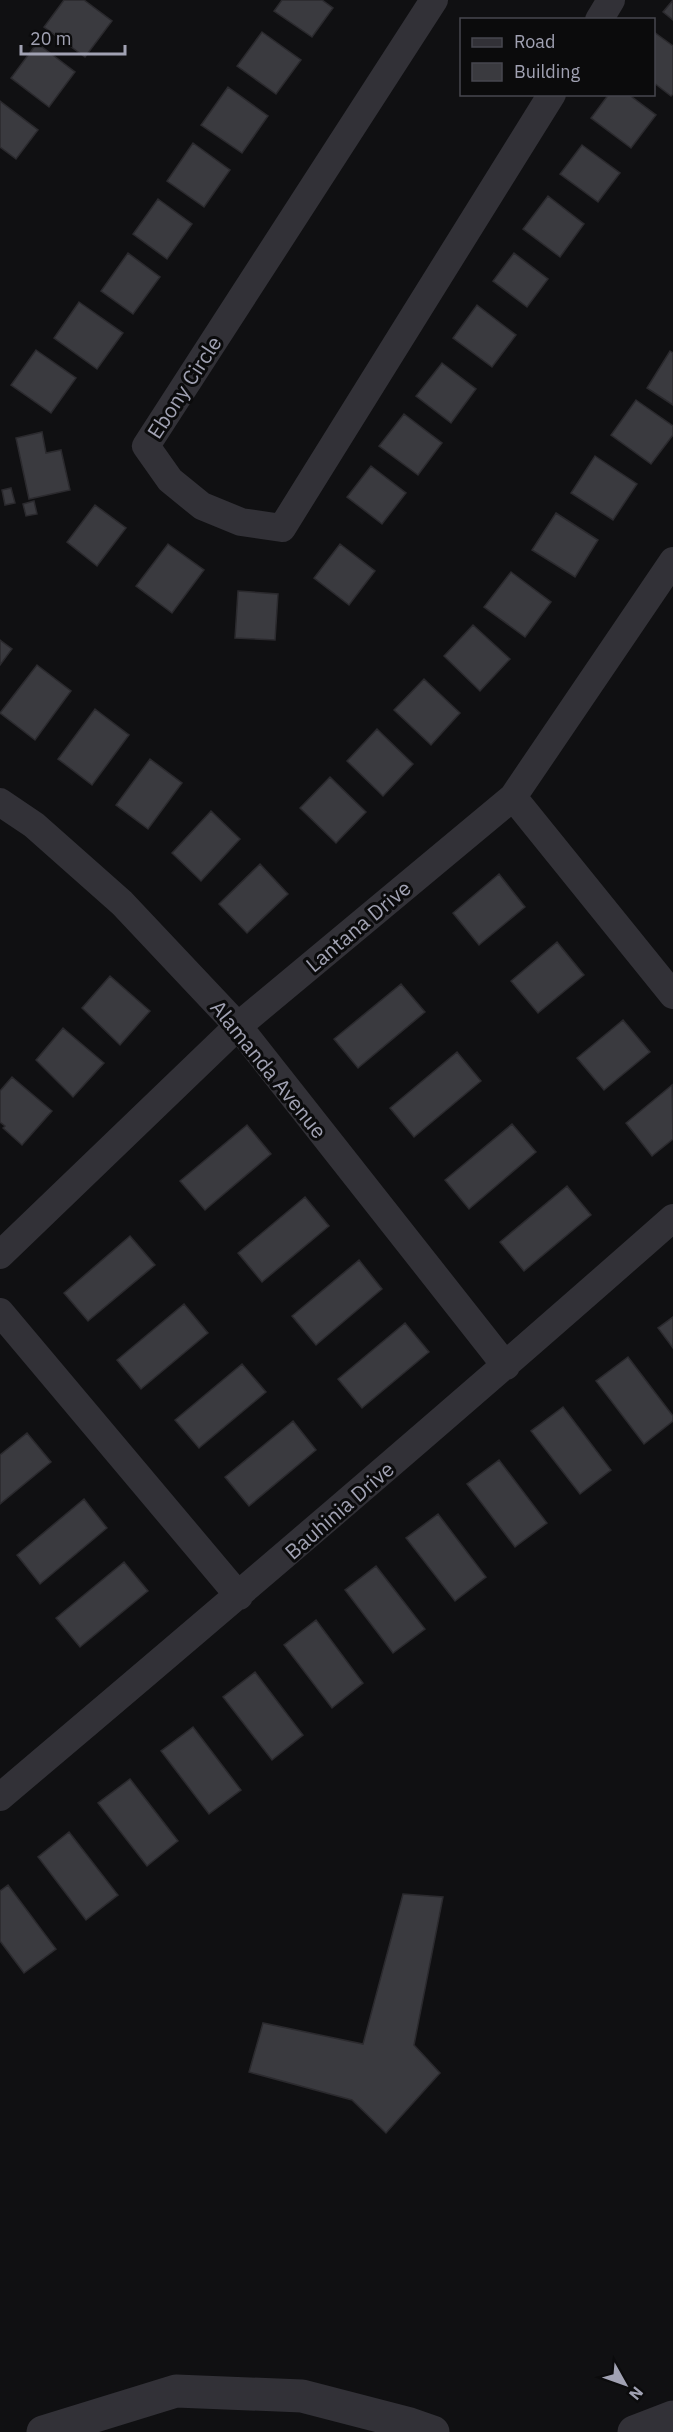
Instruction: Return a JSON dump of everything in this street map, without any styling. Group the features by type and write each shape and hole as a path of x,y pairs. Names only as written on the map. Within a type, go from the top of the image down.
{"street":[{"name":"Ebony Circle","path":"434,0 146,446 170,480 178,487 202,506 241,522 282,528 551,96"},
{"path":"600,18 611,0"},
{"name":"Lantana Drive","path":"0,1255 238,1026 513,797 673,561"},
{"path":"513,797 673,995"},
{"name":"Alamanda Avenue","path":"0,802 34,825 122,903 238,1026 506,1366"},
{"name":"Bauhinia Drive","path":"0,1797 239,1596 506,1366 673,1218"},
{"path":"0,1312 239,1596"},
{"path":"43,2432 176,2391 302,2396 433,2432"},
{"path":"634,2432 673,2417"}],"building":[{"path":"64,0 84,0 112,21 85,57 44,27"},
{"path":"282,0 322,0 333,8 312,37 274,11"},
{"path":"673,0 673,20 663,12"},
{"path":"262,32 301,60 276,94 237,66"},
{"path":"655,33 673,46 673,94 671,96 655,84"},
{"path":"37,43 75,72 49,107 11,78"},
{"path":"228,87 268,116 242,153 201,125"},
{"path":"608,96 631,96 656,115 631,148 591,118"},
{"path":"0,101 38,130 16,159 0,147"},
{"path":"193,143 230,170 204,207 167,181"},
{"path":"582,145 620,173 598,202 560,174"},
{"path":"548,196 584,224 560,257 523,229"},
{"path":"158,199 192,224 167,259 133,234"},
{"path":"128,253 160,277 133,314 101,291"},
{"path":"514,253 548,279 527,307 493,281"},
{"path":"79,302 123,333 97,369 54,338"},
{"path":"477,305 516,335 492,367 453,338"},
{"path":"36,350 76,378 51,413 11,385"},
{"path":"670,351 673,353 673,405 647,388"},
{"path":"442,363 476,389 451,423 416,396"},
{"path":"636,400 673,426 673,435 651,464 611,435"},
{"path":"404,414 442,443 418,475 379,446"},
{"path":"42,432 46,453 61,450 70,490 29,499 16,438"},
{"path":"595,456 637,484 613,520 571,493"},
{"path":"371,466 406,493 382,524 347,497"},
{"path":"11,488 15,503 5,505 2,490"},
{"path":"34,501 37,514 26,516 23,504"},
{"path":"95,505 126,528 97,566 67,542"},
{"path":"556,513 598,540 575,577 532,550"},
{"path":"168,544 204,570 172,613 136,586"},
{"path":"340,544 375,571 349,605 314,578"},
{"path":"511,572 551,602 525,637 484,607"},
{"path":"238,591 278,594 275,640 235,638"},
{"path":"473,625 510,659 480,691 444,656"},
{"path":"0,640 12,649 0,665"},
{"path":"37,665 71,691 35,740 0,713"},
{"path":"424,679 460,713 431,745 394,710"},
{"path":"95,709 129,735 92,785 58,759"},
{"path":"377,729 413,764 383,796 347,761"},
{"path":"150,759 182,783 148,829 116,805"},
{"path":"330,777 366,812 336,843 300,808"},
{"path":"211,811 240,839 201,881 172,853"},
{"path":"260,864 288,894 247,933 219,904"},
{"path":"499,874 525,907 479,945 453,913"},
{"path":"557,942 584,975 538,1013 511,981"},
{"path":"110,976 150,1011 120,1045 82,1008"},
{"path":"401,984 425,1012 358,1068 334,1039"},
{"path":"623,1020 650,1052 604,1090 577,1058"},
{"path":"63,1028 104,1063 73,1097 36,1060"},
{"path":"457,1052 481,1081 414,1137 390,1108"},
{"path":"12,1077 52,1111 22,1145 3,1128 5,1126 0,1122 0,1091"},
{"path":"672,1085 673,1139 652,1156 626,1123"},
{"path":"512,1124 536,1152 469,1209 445,1180"},
{"path":"247,1125 271,1154 205,1210 180,1181"},
{"path":"567,1186 591,1215 524,1271 500,1242"},
{"path":"305,1197 329,1226 262,1282 238,1253"},
{"path":"130,1236 155,1265 88,1321 64,1293"},
{"path":"359,1260 382,1289 316,1345 292,1316"},
{"path":"184,1304 208,1333 141,1389 117,1360"},
{"path":"673,1317 673,1348 658,1328"},
{"path":"405,1323 429,1352 362,1408 338,1379"},
{"path":"628,1357 673,1416 673,1421 644,1444 596,1381"},
{"path":"242,1364 266,1392 199,1448 175,1420"},
{"path":"563,1407 611,1470 580,1494 531,1431"},
{"path":"293,1421 316,1450 249,1506 225,1477"},
{"path":"27,1433 51,1462 0,1504 0,1455"},
{"path":"499,1460 547,1523 515,1547 467,1484"},
{"path":"84,1499 107,1528 40,1584 17,1555"},
{"path":"438,1514 486,1577 455,1601 406,1538"},
{"path":"124,1562 148,1591 80,1647 56,1618"},
{"path":"376,1566 425,1629 393,1653 345,1590"},
{"path":"316,1620 363,1683 332,1708 284,1645"},
{"path":"255,1672 303,1735 272,1760 223,1697"},
{"path":"193,1727 241,1790 209,1814 161,1751"},
{"path":"130,1779 178,1841 147,1866 98,1803"},
{"path":"69,1832 118,1895 86,1920 38,1857"},
{"path":"8,1885 56,1949 24,1973 0,1941 0,1891"},
{"path":"403,1894 443,1897 414,2045 440,2073 386,2133 352,2100 249,2072 263,2023 363,2044"}]}
